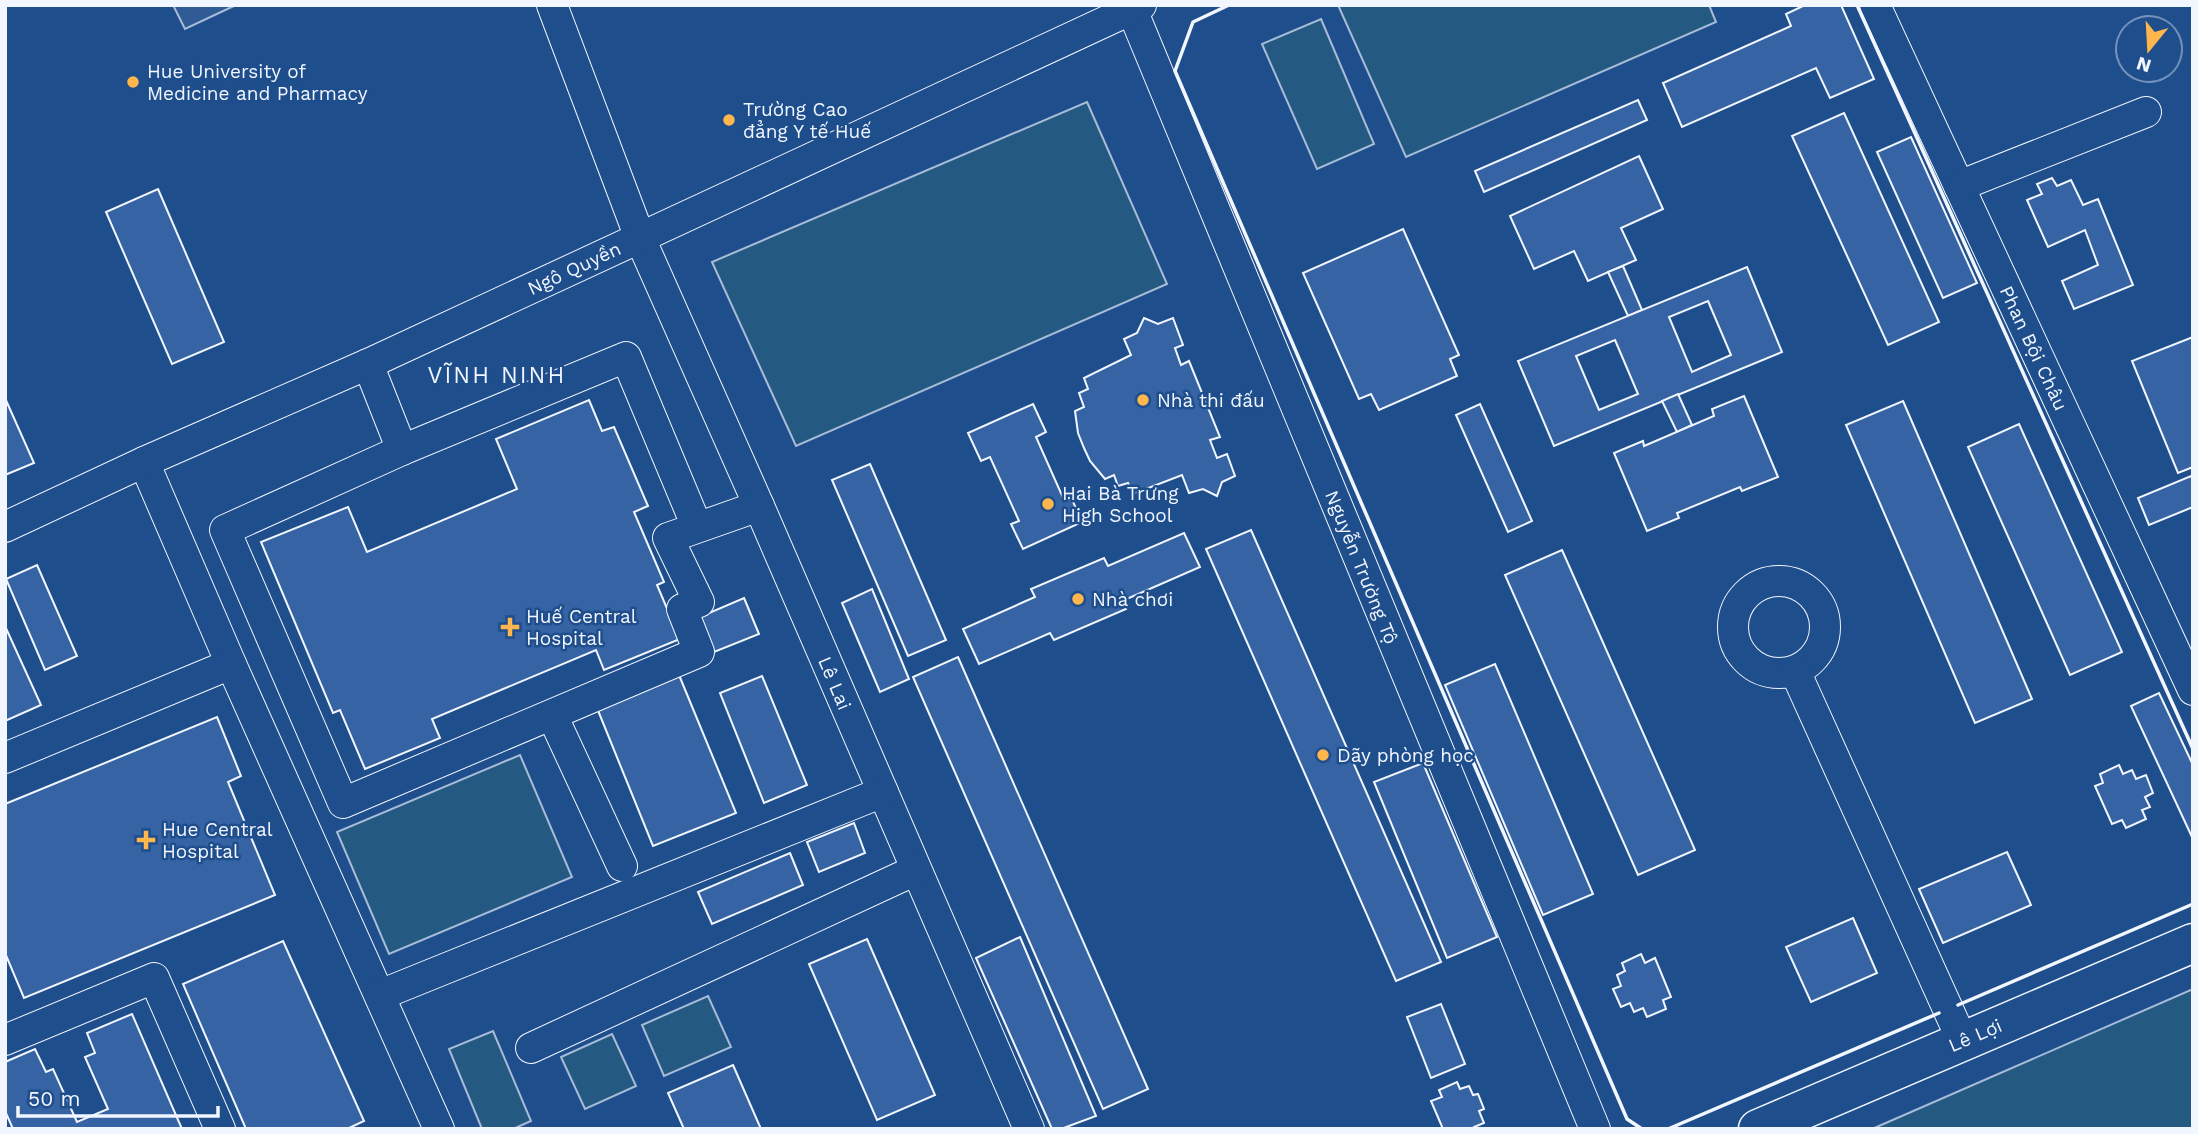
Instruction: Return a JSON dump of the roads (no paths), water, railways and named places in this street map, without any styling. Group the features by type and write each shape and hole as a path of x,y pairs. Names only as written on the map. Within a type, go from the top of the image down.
{"main road":[{"name":"Lê Lợi","path":"1758,1129 2193,943"}],"street":[{"name":"Lê Lai","path":"552,5 640,238 1029,1129"},
{"name":"Phan Bội Châu","path":"1875,5 2193,690"},
{"name":"Ngô Quyền","path":"5,527 640,238 1134,7"},
{"name":"Nguyễn Trường Tộ","path":"1134,7 1595,1129"},
{"path":"1959,186 2146,112"},
{"path":"697,527 625,357 402,450 225,530 343,803 699,652 682,609 699,603 668,538 759,506"},
{"path":"368,363 402,450"},
{"path":"144,462 231,664 439,1129"},
{"path":"5,758 231,664"},
{"path":"1795,671 1962,1040"},
{"path":"552,715 622,866"},
{"path":"380,995 883,792"},
{"path":"531,1048 916,870"},
{"path":"5,1040 154,978 220,1129"}],"place":[{"name":"Hue University of Medicine and Pharmacy","path":"133,82"},
{"name":"Trường Cao đẳng Y tế Huế","path":"729,120"},
{"name":"Nhà thi đấu","path":"1143,400"},
{"name":"Hai Bà Trưng High School","path":"1048,504"},
{"name":"Nhà chơi","path":"1078,599"},
{"name":"Huế Central Hospital","path":"510,627"},
{"name":"Dãy phòng học","path":"1323,755"},
{"name":"Hue Central Hospital","path":"146,840"}],"district":[{"name":"VĨNH NINH","path":"497,375"}]}
